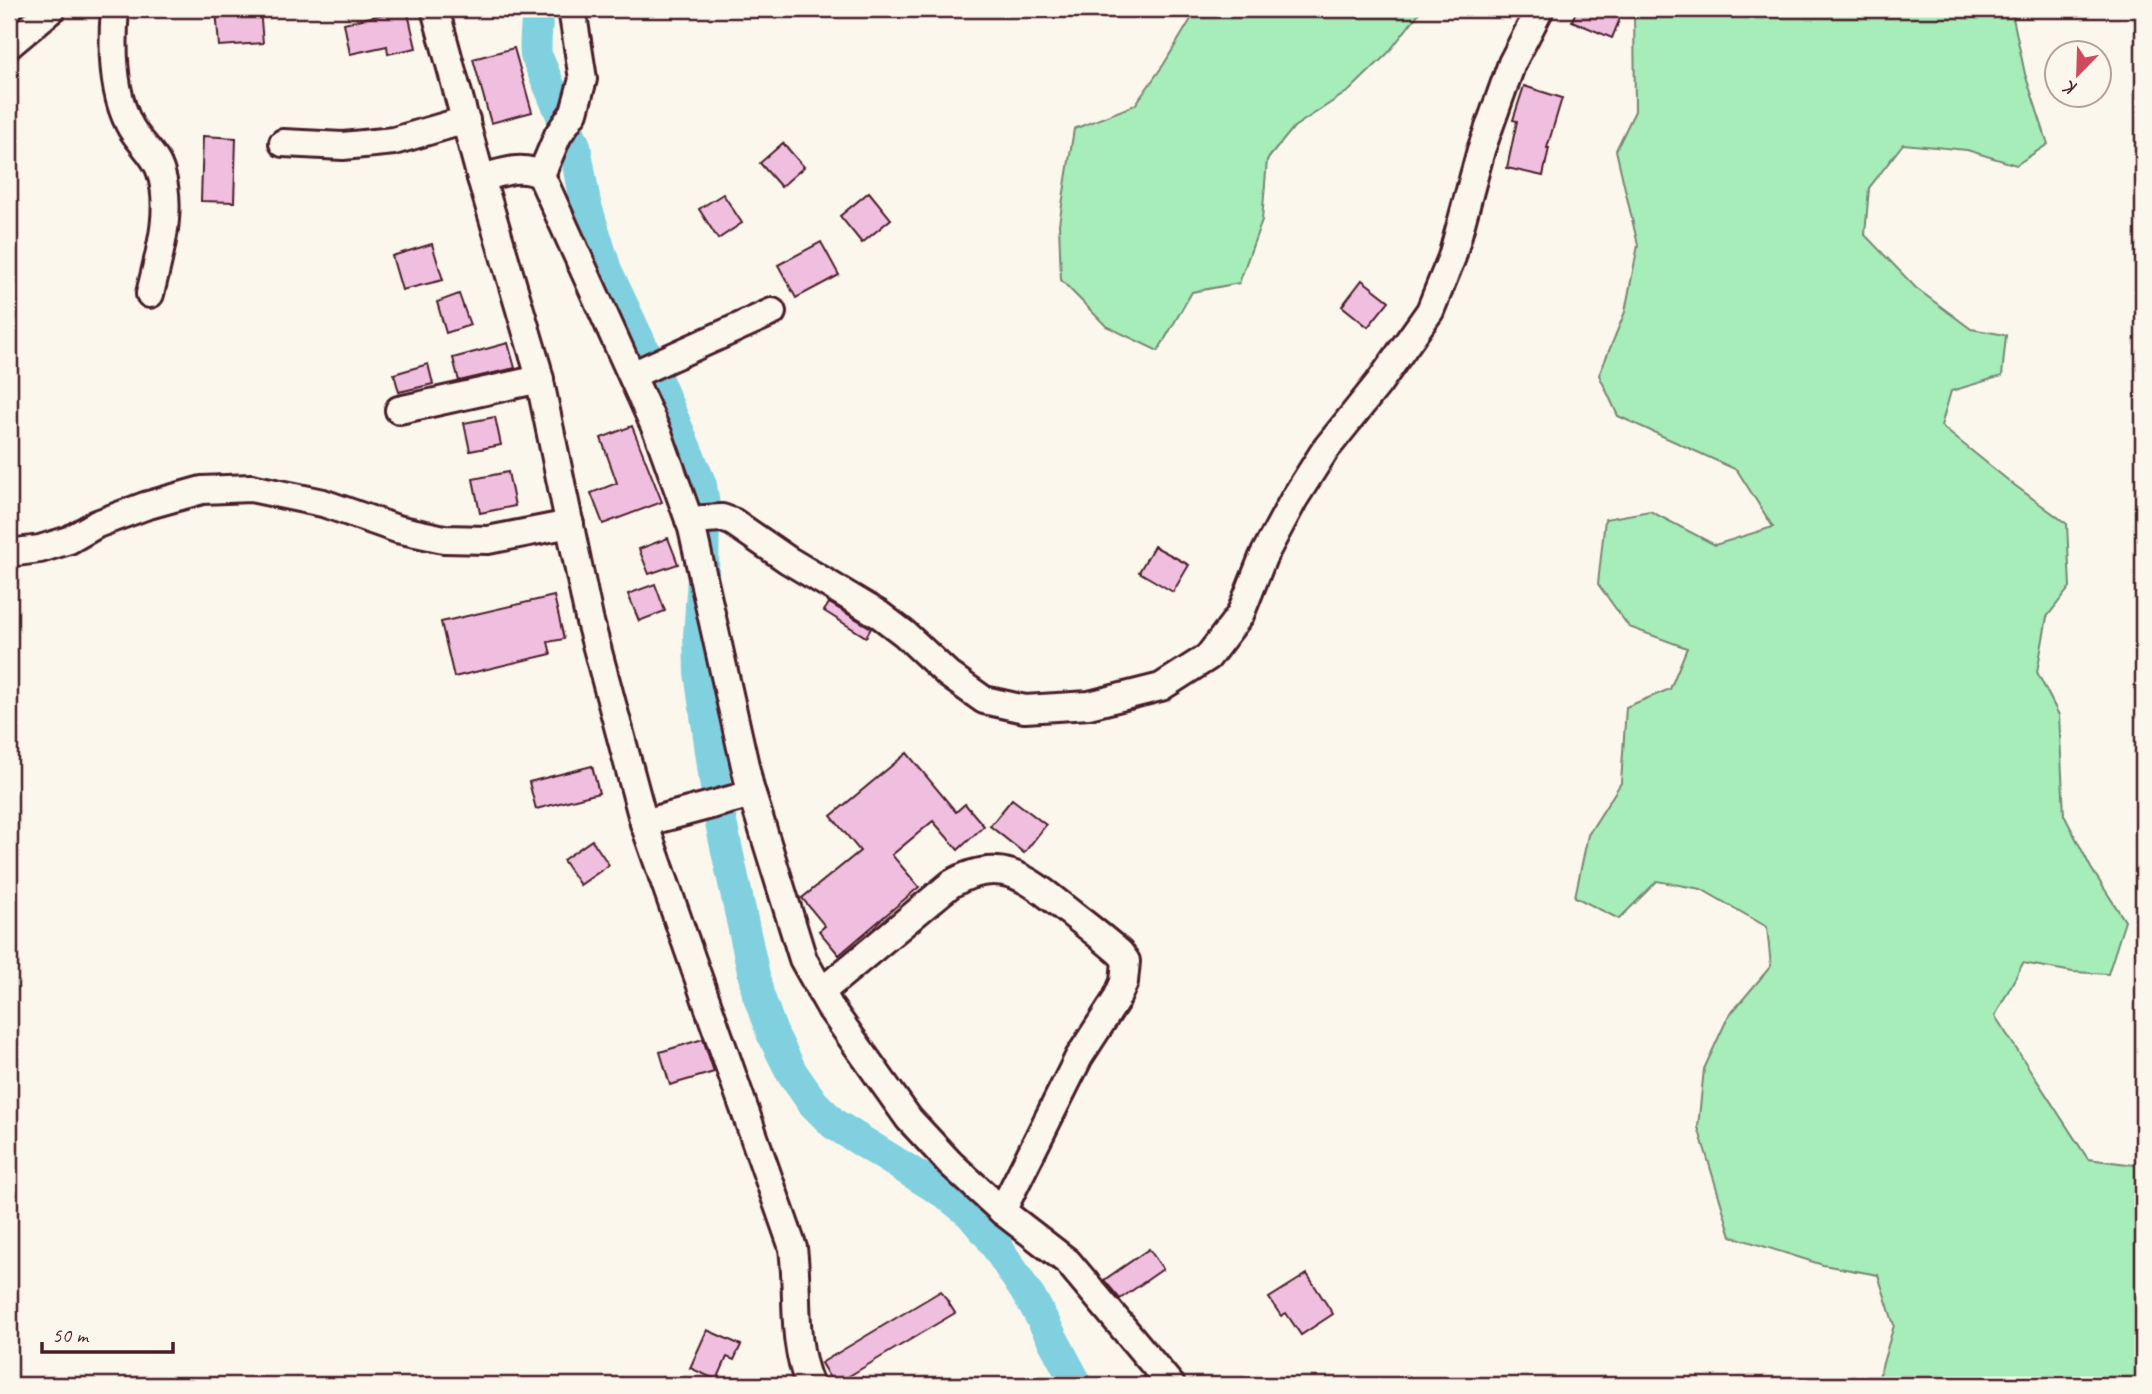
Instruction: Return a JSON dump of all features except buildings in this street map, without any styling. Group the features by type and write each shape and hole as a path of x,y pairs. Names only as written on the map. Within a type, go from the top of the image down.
{"street":[{"path":"9,45 52,9"},
{"path":"114,9 115,68 122,108 129,126 161,171 165,194 164,229 150,294"},
{"path":"435,9 540,379 589,618 644,823 793,1248 797,1333 802,1367 810,1385"},
{"path":"541,175 558,135 574,112 583,79 572,9"},
{"path":"689,520 722,518 733,522 880,615 905,634 948,676 984,700 1025,709 1089,705 1161,687 1208,657 1240,615 1263,557 1294,499 1325,450 1378,384 1430,311 1452,257 1481,150 1512,63 1540,9"},
{"path":"284,143 343,146 394,141 466,120"},
{"path":"481,178 520,168 530,169 541,175 659,436 689,520 752,794 803,959 821,992 909,1119 950,1163 1002,1211 1068,1262 1171,1385"},
{"path":"632,375 772,312"},
{"path":"399,410 540,379"},
{"path":"9,553 40,549 69,540 97,524 145,506 202,491 251,488 323,503 397,528 444,539 488,540 570,524"},
{"path":"644,823 752,794"},
{"path":"821,992 951,884 975,872 990,870 1009,873 1032,882 1126,961 1124,982 1116,1000 1079,1057 1002,1211"}],"green space":[{"path":"1197,9 1422,9 1388,53 1350,90 1294,127 1267,160 1262,220 1239,283 1192,292 1158,351 1106,326 1061,280 1059,224 1074,129 1135,105 1164,64"},
{"path":"1634,9 1999,9 2012,13 2025,74 2048,144 2016,165 1967,150 1903,144 1869,188 1865,235 1916,288 1971,329 2006,335 2002,376 1951,391 1941,426 2067,524 2070,587 2047,617 2037,672 2059,715 2064,815 2091,868 2125,921 2108,974 2073,972 2023,963 1995,1016 2088,1159 2143,1166 2143,1385 1875,1385 1894,1325 1878,1275 1823,1265 1731,1236 1698,1127 1704,1069 1728,1017 1771,966 1767,927 1701,889 1657,881 1619,919 1575,897 1588,835 1621,783 1626,707 1670,689 1687,648 1629,627 1598,584 1605,519 1650,511 1715,545 1773,527 1737,470 1618,416 1599,375 1625,312 1638,245 1616,150 1635,111"}],"waterway":[{"path":"537,9 536,55 575,146 585,203 606,270 651,366 701,485 704,506 700,672 721,823 758,994 772,1033 792,1073 813,1103 834,1124 948,1195 971,1214 989,1235 1034,1304 1077,1385"}]}
